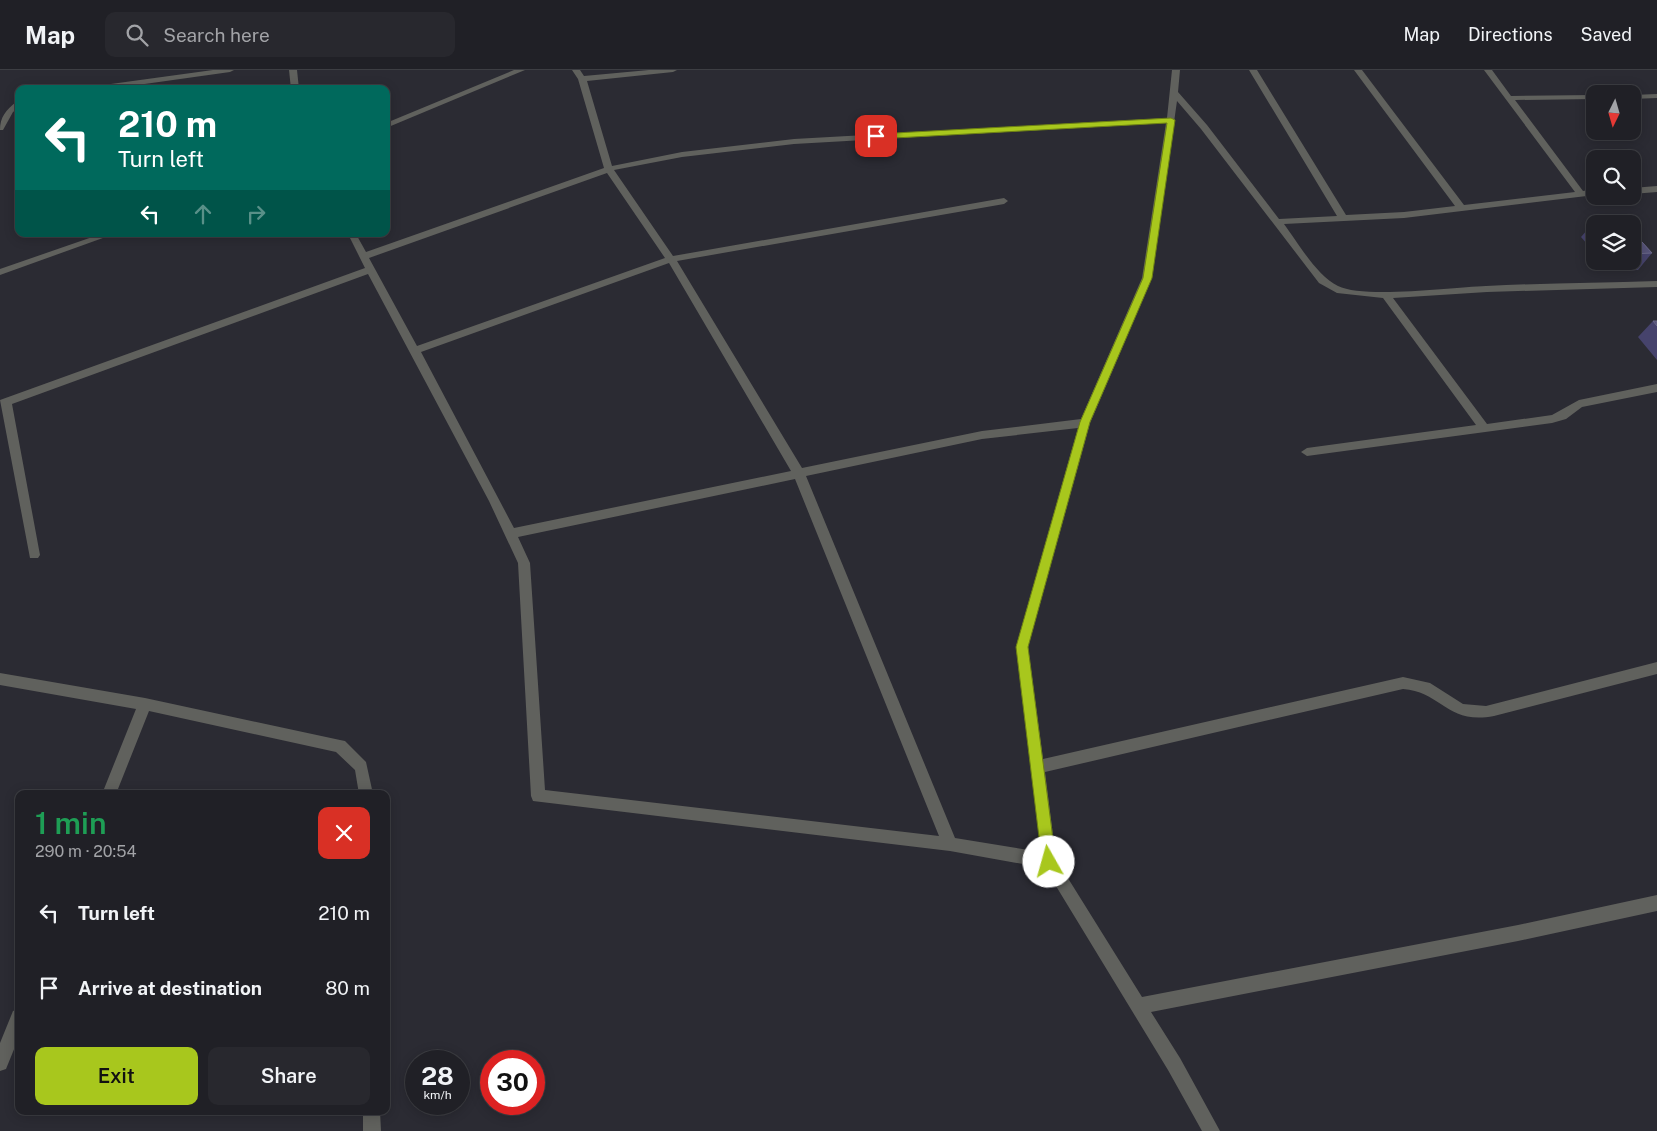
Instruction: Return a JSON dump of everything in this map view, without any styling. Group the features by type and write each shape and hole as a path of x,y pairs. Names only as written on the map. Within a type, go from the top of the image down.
{"street":[{"path":"119,85 230,70"},
{"path":"293,70 295,85"},
{"path":"390,124 521,70"},
{"path":"576,70 582,79 609,169 671,259 799,474 950,844"},
{"path":"582,79 673,70"},
{"path":"1176,70 1171,120 1147,278 1085,422 1022,647 1049,862 1212,1131"},
{"path":"1253,70 1343,218"},
{"path":"1358,70 1462,209"},
{"path":"1488,70 1580,193"},
{"path":"1173,91 1204,127 1322,281 1337,290 1386,295 1487,289 1657,284"},
{"path":"1641,97 1657,96"},
{"path":"1510,98 1586,97"},
{"path":"0,128 10,111 15,107"},
{"path":"365,256 609,169 641,161 710,150 836,138 1171,120"},
{"path":"1641,190 1657,189"},
{"path":"1277,222 1462,209 1586,193"},
{"path":"414,350 671,259 1004,200"},
{"path":"0,272 100,237"},
{"path":"354,237 495,501 524,563 538,796 950,844 1049,862"},
{"path":"34,555 3,402 163,346 372,268"},
{"path":"1386,295 1484,428"},
{"path":"1307,452 1552,419 1562,416 1579,404 1657,388"},
{"path":"510,534 982,435 1085,422"},
{"path":"1038,767 1403,683 1419,684 1439,694 1452,706 1472,713 1498,710 1657,668"},
{"path":"0,679 145,704 340,746 361,767 365,790"},
{"path":"111,790 145,704"},
{"path":"1138,1006 1657,903"},
{"path":"0,1063 15,1027"},
{"path":"371,1115 372,1131"}],"building":[{"path":"1641,241 1652,253 1641,254"}],"route":[{"path":"876,136 1171,120 1147,278 1085,422 1022,647 1049,862"}]}
